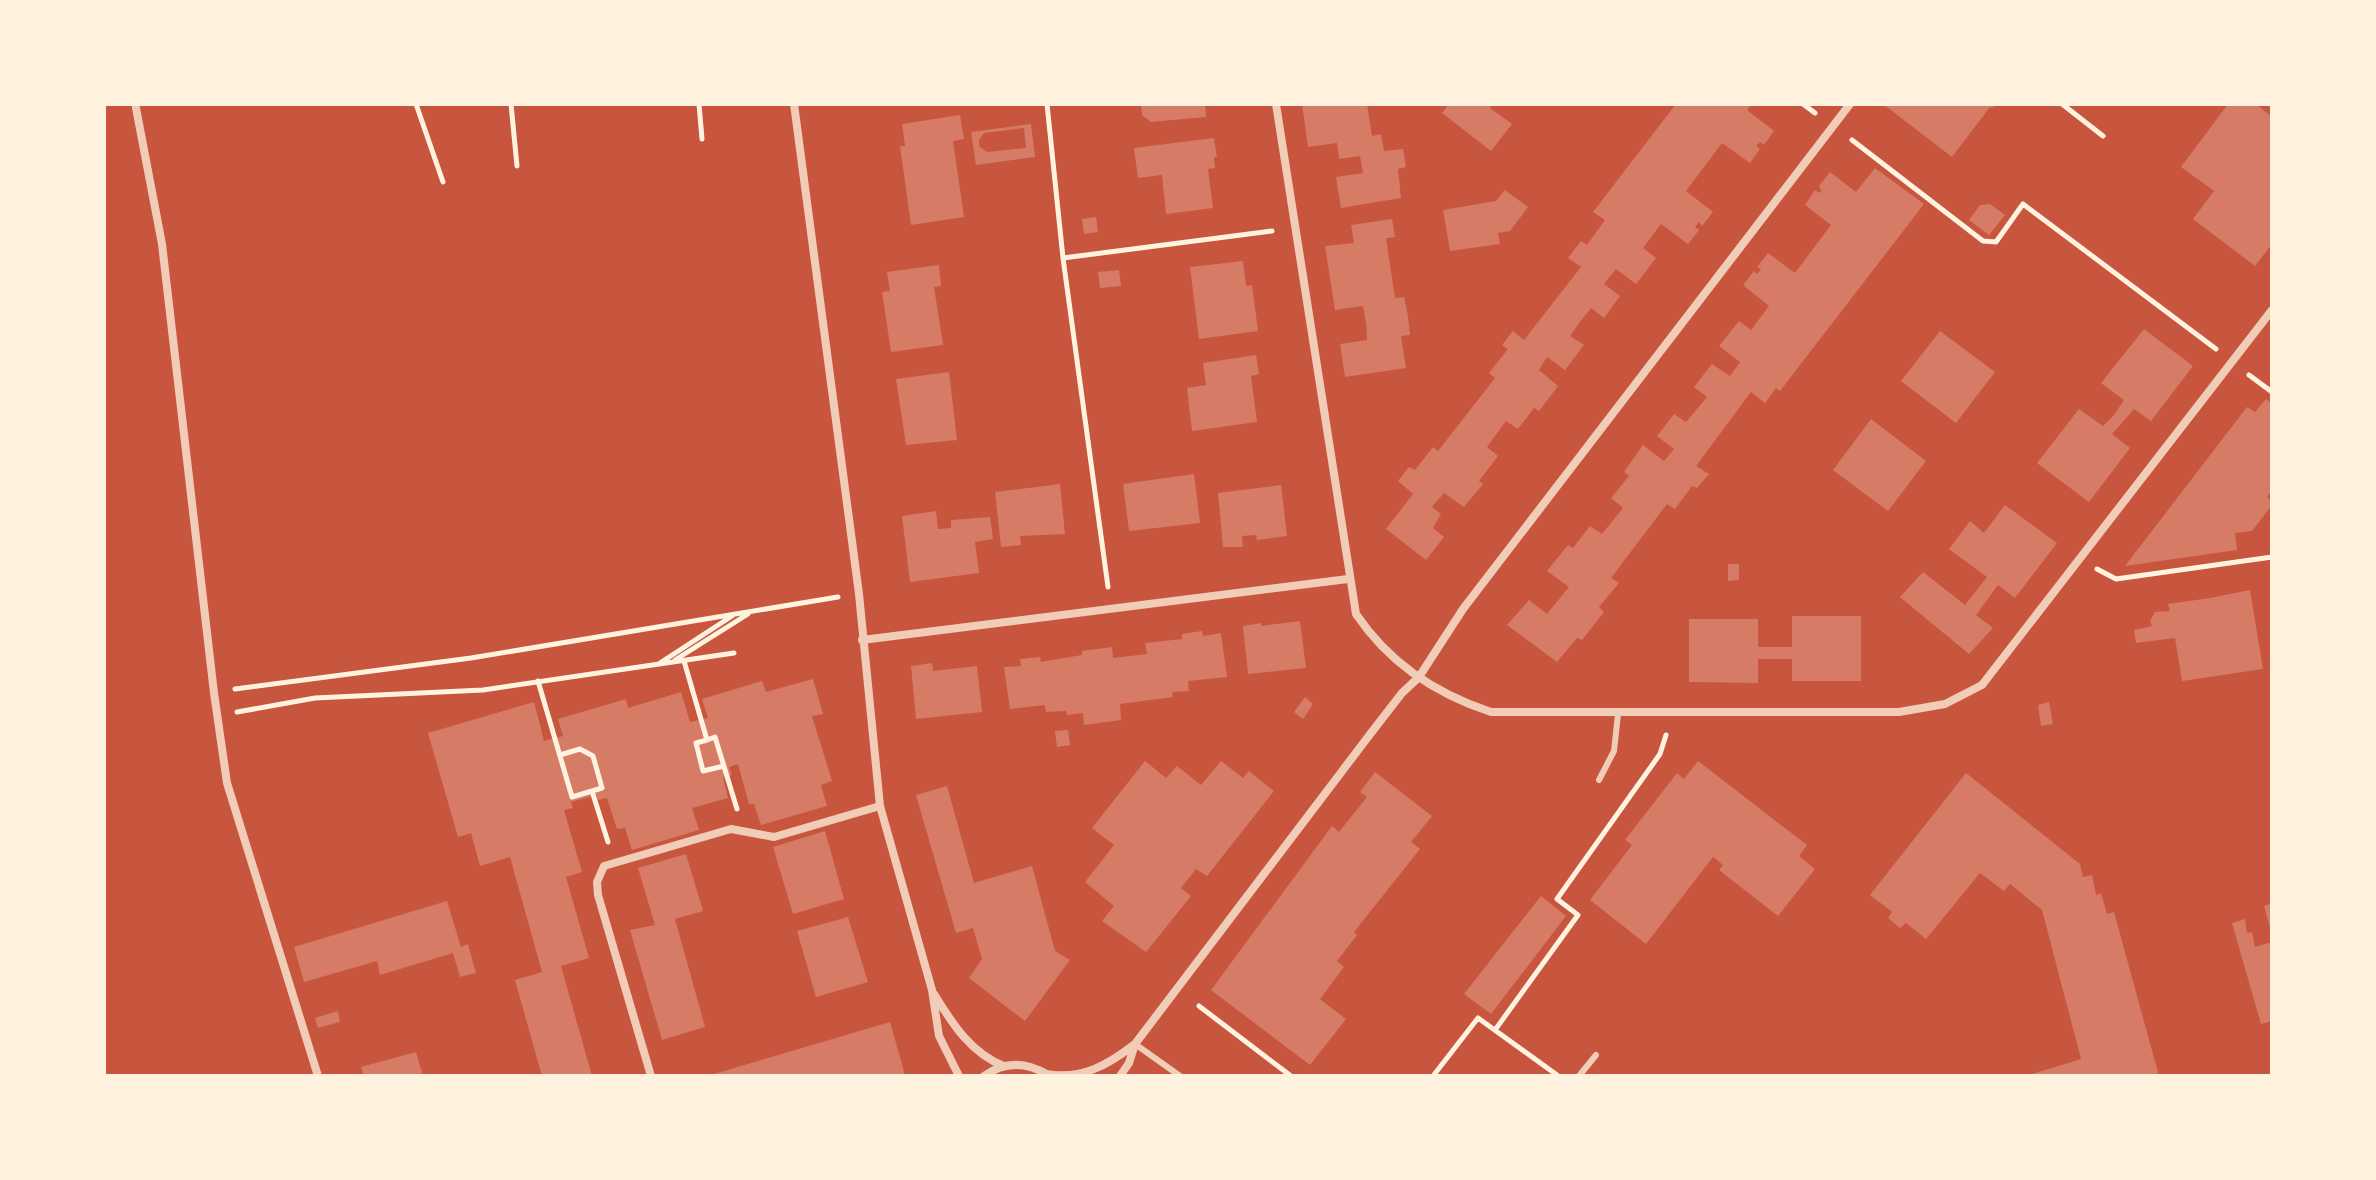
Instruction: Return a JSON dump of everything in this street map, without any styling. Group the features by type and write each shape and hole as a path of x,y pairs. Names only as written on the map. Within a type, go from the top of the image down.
{"street":[{"path":"794,104 859,594 880,806 932,990 939,1036 959,1076"},
{"path":"1276,104 1348,579 1356,614 1369,634 1419,677 1455,700 1491,712 1899,712 1945,704 1982,685 2272,310"},
{"path":"984,1076 1004,1066 1022,1065 1048,1075 1089,1072 1108,1065 1135,1044 1402,693 1419,677 1463,609 1850,104"},
{"path":"136,108 162,244 227,783 318,1076"},
{"path":"862,640 1348,579"},
{"path":"651,1076 598,895 599,872 604,866 731,829 774,837 880,806"},
{"path":"932,990 969,1043 983,1056 1004,1066"},
{"path":"1120,1076 1129,1063 1135,1044"}],"lane":[{"path":"1599,780 1614,751 1618,714"},
{"path":"1135,1044 1180,1076"},
{"path":"1579,1076 1596,1055"}],"path":[{"path":"416,104 443,182"},
{"path":"511,104 517,166"},
{"path":"699,104 702,139"},
{"path":"1047,104 1063,258 1111,609"},
{"path":"2062,104 2103,136"},
{"path":"1832,126 1983,241 1996,242 2023,204 2232,362"},
{"path":"1063,258 1295,227"},
{"path":"2079,559 2116,579 2272,557"},
{"path":"214,693 289,680 471,658 859,594"},
{"path":"671,663 752,611"},
{"path":"656,665 736,614"},
{"path":"217,716 315,698 442,693 734,653"},
{"path":"684,661 707,740"},
{"path":"538,681 572,797 602,788 593,756 580,749 560,755"},
{"path":"1495,1030 1578,915 1557,899 1660,754 1670,713"},
{"path":"724,766 703,771 696,743 715,737 724,766 735,802"},
{"path":"592,791 602,821"},
{"path":"1199,1006 1291,1076"},
{"path":"1433,1076 1478,1018 1559,1076"}],"building":[{"path":"1141,104 1205,104 1206,117 1151,122 1142,115"},
{"path":"1302,104 1367,104 1372,136 1381,134 1384,151 1403,149 1406,167 1398,169 1401,198 1341,208 1336,177 1363,173 1360,156 1339,159 1337,143 1308,147"},
{"path":"1449,104 1492,104 1490,108 1512,124 1491,151 1442,113"},
{"path":"1676,104 1752,104 1747,110 1774,131 1764,145 1760,142 1756,146 1760,149 1750,163 1722,143 1686,191 1713,212 1702,226 1699,222 1695,227 1699,230 1688,244 1661,224 1643,248 1656,258 1636,284 1616,269 1604,284 1620,296 1604,318 1591,308 1580,322 1570,336 1584,345 1565,370 1547,357 1539,370 1558,386 1539,411 1534,408 1518,429 1506,421 1487,447 1498,456 1479,481 1483,484 1464,507 1444,493 1432,507 1441,514 1433,528 1444,537 1426,560 1386,529 1413,494 1398,481 1409,467 1415,470 1433,447 1438,451 1495,378 1489,373 1508,349 1502,345 1513,331 1524,340 1581,267 1568,258 1581,241 1587,245 1605,220 1593,212"},
{"path":"1883,104 1996,104 1990,107 1952,157"},
{"path":"2228,104 2256,104 2272,117 2272,244 2255,266 2193,219 2214,191 2181,167"},
{"path":"960,115 964,139 953,141 964,217 911,225 900,146 905,146 902,124"},
{"path":"1031,124 1035,157 976,165 971,132","holes":["1024,128 1026,148 987,152 979,146 979,140 984,133"]},
{"path":"1214,138 1215,168 1208,169 1213,208 1166,214 1162,175 1138,178 1134,148"},
{"path":"1875,168 1924,204 1780,391 1776,388 1765,403 1751,392 1696,466 1709,474 1697,488 1692,486 1675,509 1667,504 1611,578 1619,583 1599,607 1604,612 1582,640 1577,638 1557,662 1507,625 1529,600 1547,614 1569,587 1547,571 1568,545 1573,548 1590,526 1602,534 1623,508 1611,498 1629,476 1624,472 1643,445 1664,461 1674,449 1657,436 1674,414 1686,422 1707,397 1694,387 1712,364 1730,376 1740,362 1719,346 1739,321 1751,330 1769,306 1743,285 1754,271 1759,272 1761,269 1757,267 1768,253 1795,273 1831,225 1805,205 1815,190 1821,191 1819,186 1830,172 1856,192"},
{"path":"1505,190 1528,207 1510,231 1498,233 1500,244 1450,251 1443,210 1496,201"},
{"path":"1990,204 2005,215 1989,235 1969,220 1980,205"},
{"path":"1096,217 1098,232 1084,234 1082,219"},
{"path":"1392,219 1395,237 1386,238 1395,298 1404,297 1408,316 1410,335 1401,336 1406,368 1345,377 1340,344 1367,340 1366,323 1363,306 1335,310 1325,246 1354,243 1351,225"},
{"path":"1243,261 1246,286 1252,285 1258,331 1199,339 1190,267"},
{"path":"939,265 941,286 934,287 943,345 891,352 882,292 890,291 887,272"},
{"path":"1119,270 1121,286 1100,288 1098,272"},
{"path":"2144,329 2193,366 2151,421 2134,409 2112,434 2130,448 2089,502 2037,463 2079,409 2103,426 2114,415 2124,400 2101,383"},
{"path":"1940,331 1995,372 1956,423 1901,381"},
{"path":"1256,355 1259,374 1251,376 1257,422 1192,431 1187,388 1206,385 1203,363"},
{"path":"949,372 957,440 906,445 896,379"},
{"path":"2266,399 2272,404 2272,490 2267,497 2272,505 2252,531 2235,533 2237,550 2125,566 2247,407 2255,412"},
{"path":"1871,419 1926,461 1888,511 1833,470"},
{"path":"1194,474 1200,523 1129,531 1123,484"},
{"path":"1060,484 1065,534 1020,536 1021,545 1001,547 995,492"},
{"path":"1281,485 1287,536 1257,540 1256,535 1242,536 1243,547 1223,547 1218,493"},
{"path":"2005,505 2057,543 2015,598 1998,585 1976,615 1993,628 1969,654 1900,597 1923,572 1965,605 1987,577 1949,549 1970,521 1984,533"},
{"path":"936,511 938,529 951,528 951,520 990,517 993,539 975,542 979,573 910,582 902,516"},
{"path":"1728,564 1739,564 1739,580 1728,581"},
{"path":"2250,590 2263,669 2182,681 2175,638 2136,643 2134,630 2152,626 2150,621 2155,612 2170,611 2168,604"},
{"path":"1792,616 1861,616 1861,681 1792,681 1792,659 1758,659 1758,683 1689,682 1689,619 1758,619 1758,647 1792,647"},
{"path":"1300,621 1306,668 1248,674 1243,626"},
{"path":"1202,631 1203,636 1221,633 1227,677 1188,681 1189,691 1172,692 1173,697 1120,704 1121,720 1084,725 1083,713 1067,715 1066,711 1046,712 1045,705 1010,709 1004,667 1021,666 1020,659 1040,657 1041,662 1112,647 1113,658 1147,654 1145,643 1182,639 1182,634"},
{"path":"932,663 933,671 977,666 982,712 916,719 911,666"},
{"path":"813,679 823,714 812,716 832,781 821,785 827,806 761,825 754,804 749,804 738,764 729,767 732,775 723,777 728,798 692,808 699,830 632,850 625,828 617,829 607,798 598,800 596,795 571,802 573,808 564,810 582,872 566,877 589,958 561,966 592,1076 542,1076 515,980 542,972 510,857 480,866 471,833 458,837 428,733 534,702 544,741 563,736 558,719 626,699 628,708 681,692 690,722 708,718 702,699 762,681 766,692"},
{"path":"1305,697 1313,704 1303,719 1294,712"},
{"path":"2049,702 2053,724 2041,726 2038,705"},
{"path":"1068,730 1070,745 1057,747 1055,731"},
{"path":"1145,761 1166,778 1177,766 1201,785 1221,761 1243,778 1249,771 1274,791 1207,876 1196,869 1181,888 1191,896 1146,952 1102,921 1114,906 1085,882 1114,845 1092,828"},
{"path":"1698,761 1807,845 1799,856 1815,869 1778,916 1719,870 1723,865 1713,857 1646,944 1590,900 1632,845 1625,840 1677,773 1684,779"},
{"path":"1375,772 1432,816 1411,842 1420,849 1354,932 1357,935 1337,961 1344,967 1320,999 1346,1019 1310,1065 1211,990 1332,826 1339,832 1367,797 1360,792"},
{"path":"1966,773 2080,864 2083,877 2092,875 2096,895 2101,893 2107,914 2114,912 2159,1076 2025,1076 2081,1059 2042,910 2010,884 2004,891 1980,873 1926,939 1906,923 1900,928 1888,918 1892,912 1870,895"},
{"path":"947,786 974,883 1032,866 1055,951 1070,960 1025,1021 969,978 982,959 973,928 956,933 916,795"},
{"path":"825,831 844,899 793,914 773,847"},
{"path":"686,854 703,911 675,919 705,1027 662,1040 630,930 655,925 638,868"},
{"path":"1541,896 1566,916 1491,1014 1464,994"},
{"path":"447,901 461,947 468,944 476,973 460,977 453,953 380,975 377,961 304,982 294,947"},
{"path":"2272,903 2272,931 2271,931 2264,906"},
{"path":"848,917 868,982 816,997 797,931"},
{"path":"2245,919 2247,933 2252,932 2255,947 2272,942 2272,1021 2261,1024 2232,923"},
{"path":"338,1011 340,1022 318,1028 315,1018"},
{"path":"890,1022 903,1076 707,1076"},
{"path":"416,1052 423,1076 364,1076 361,1067"}]}
